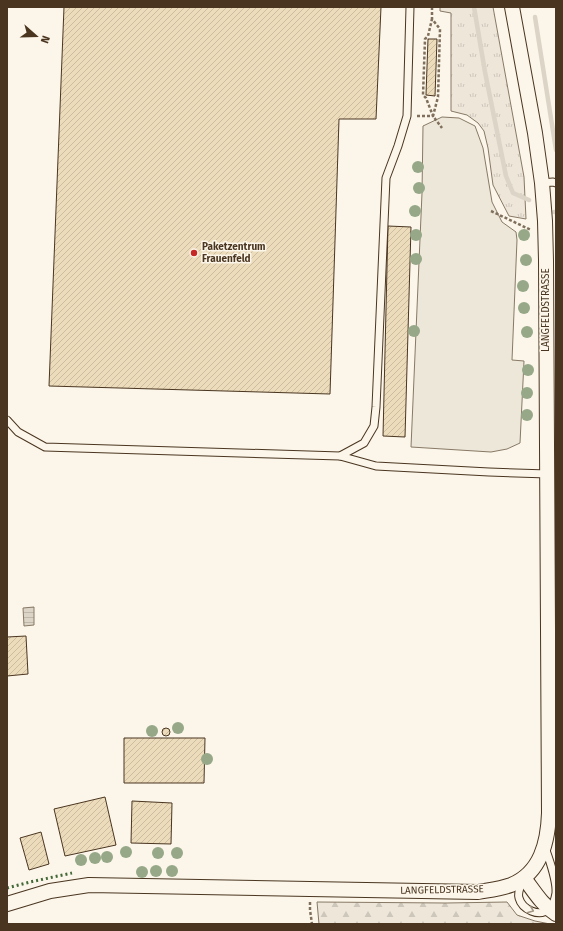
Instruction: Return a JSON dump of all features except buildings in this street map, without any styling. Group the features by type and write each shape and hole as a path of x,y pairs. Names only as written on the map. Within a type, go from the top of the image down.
{"street":[{"name":"LANGFELDSTRASSE","path":"7,904 50,891 89,885 478,892 512,884 524,878 539,860 549,827 552,637 548,474 545,221 549,183 535,133 512,7"},
{"path":"524,878 538,898 552,912"}],"lane":[{"path":"340,456 364,444 374,426 386,178 407,116 410,7"},
{"path":"7,420 18,432 45,447 340,456 376,466 548,474"},
{"path":"544,847 552,870 556,891 552,912"}],"path":[{"path":"432,7 432,19 428,36 425,40 423,95 426,98 433,116 442,128"},
{"path":"432,19 440,29 438,97 433,116"},
{"path":"407,116 433,116"},
{"path":"491,211 535,232"},
{"path":"310,890 312,924"}],"green space":[{"path":"440,7 493,7 524,177 526,219 509,216 493,185 484,131 478,123 467,115 451,111 451,13 440,11"},
{"path":"317,902 507,902 517,915 550,924 319,924"}],"shaded area":[{"path":"442,117 459,118 475,126 483,148 492,202 502,222 516,232 517,240 512,360 524,361 520,443 507,449 491,452 411,447 422,193 423,126"},
{"path":"34,607 34,625 24,626 23,608"}],"waterway":[{"path":"474,7 485,72 506,176 513,193 529,200"},
{"path":"535,17 556,150"}],"hedge":[{"path":"7,888 72,873"}],"place":[{"name":"Paketzentrum Frauenfeld","path":"194,253"}]}
